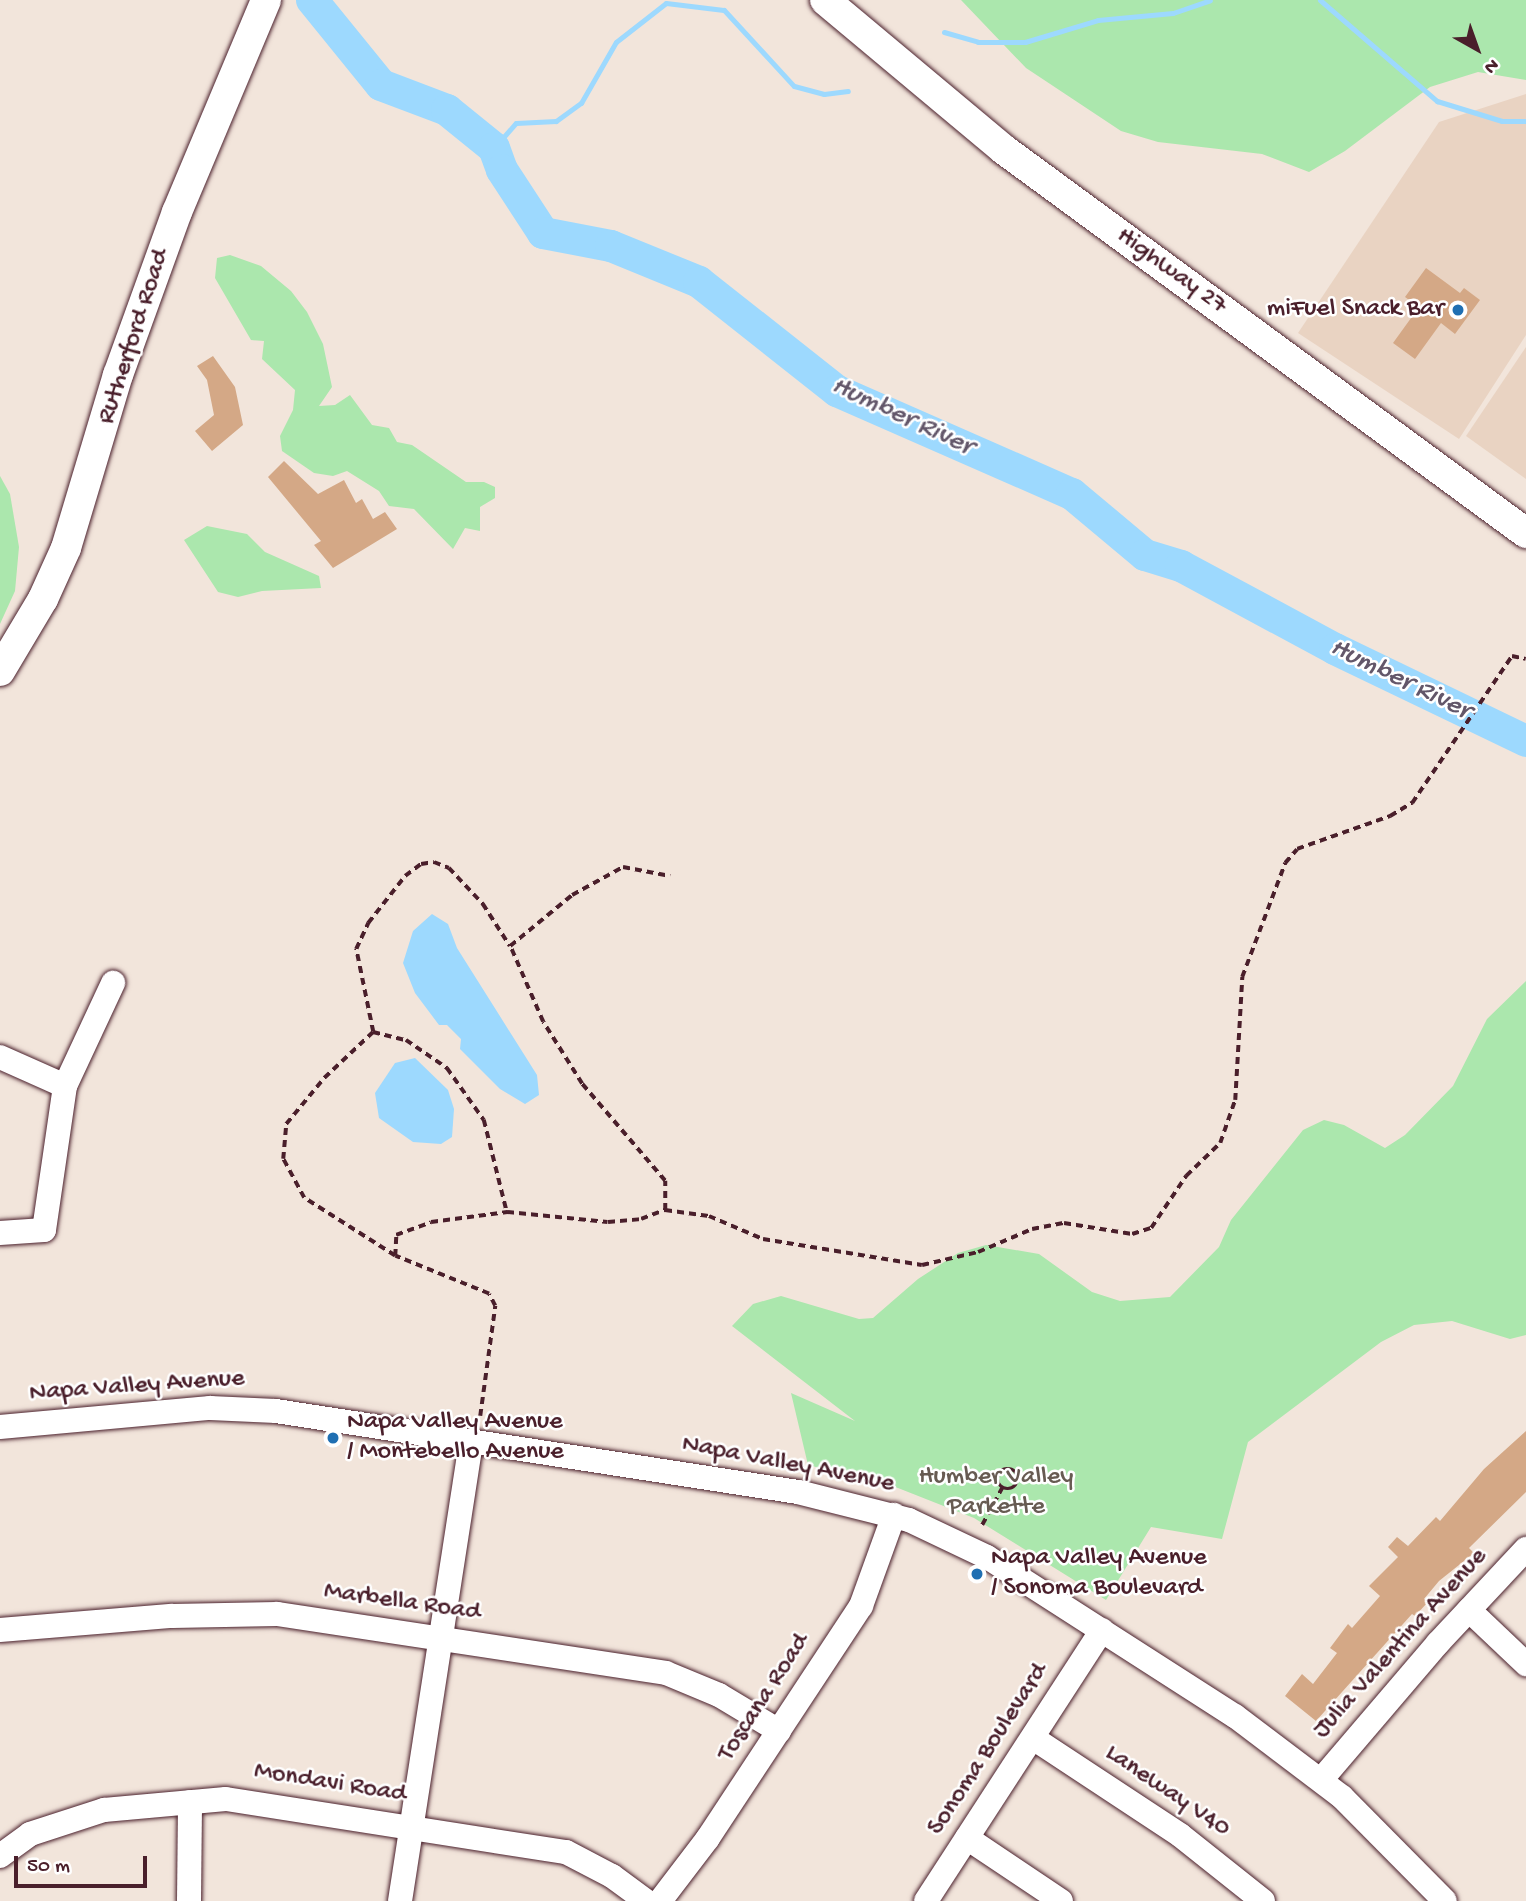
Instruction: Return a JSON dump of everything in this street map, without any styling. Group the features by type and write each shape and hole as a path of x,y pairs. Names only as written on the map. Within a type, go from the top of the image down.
{"main road":[{"name":"Rutherford Road","path":"0,671 38,608 66,548 118,374 197,157 266,0"},
{"name":"Highway 27","path":"825,0 1003,149 1526,533"}],"street":[{"path":"0,1233 44,1230 65,1086 113,983"},
{"path":"0,1057 65,1086"},
{"name":"Napa Valley Avenue","path":"0,1427 237,1408 798,1492 894,1515 970,1548 1235,1716 1321,1780 1400,1852 1445,1901"},
{"path":"400,1901 471,1442"},
{"name":"Toscana Road","path":"660,1901 779,1731 861,1606 894,1515"},
{"name":"Julia Valentina Avenue","path":"1321,1780 1469,1610 1526,1549"},
{"path":"1469,1610 1526,1664"},
{"name":"Marbella Road","path":"0,1630 172,1616 277,1614 666,1673 719,1695 779,1731"},
{"name":"Sonoma Boulevard","path":"926,1901 1102,1630"},
{"name":"Laneway V40","path":"1033,1738 1190,1842 1263,1901"},
{"name":"Mondavi Road","path":"0,1856 30,1834 104,1810 240,1800 566,1852 612,1876 646,1901"},
{"path":"189,1901 190,1802"},
{"path":"967,1838 1061,1901"}],"path":[{"path":"396,1256 396,1235 410,1227 507,1212 608,1222 665,1210 709,1216 763,1239 922,1265 978,1252 1032,1229 1064,1223 1132,1234 1151,1228 1186,1176 1220,1143 1235,1100 1242,977 1285,863 1297,849 1390,816 1412,803 1512,656 1526,659"},
{"path":"373,1031 356,949 368,923 405,876 421,864 434,862 449,868 483,904 510,946 544,1022 582,1084 665,1181 665,1210"},
{"path":"510,946 572,895 623,867 670,876"},
{"path":"373,1031 406,1040 447,1068 484,1120 507,1212"},
{"path":"373,1031 302,1102 286,1124 281,1143 288,1175 304,1198 396,1256 489,1294 495,1306 480,1416"},
{"path":"982,1525 1002,1488 999,1474 1013,1471 1016,1485 1002,1488"}],"shaded area":[{"path":"1526,94 1526,335 1459,439 1298,333 1439,122"},
{"path":"1526,347 1526,479 1466,436"}],"green space":[{"path":"961,0 1526,0 1526,80 1478,72 1430,87 1345,151 1309,172 1262,154 1158,142 1121,131 1026,68"},
{"path":"230,255 261,266 291,291 307,312 323,344 332,387 319,406 335,405 350,395 372,425 389,428 397,442 412,445 466,482 484,482 495,487 495,498 480,507 480,531 465,528 453,549 414,509 389,506 379,491 347,471 333,476 314,473 282,451 280,436 293,410 295,390 262,359 264,341 251,340 215,278 217,258"},
{"path":"0,476 10,494 19,547 15,591 0,624"},
{"path":"207,526 247,534 265,552 319,576 321,588 262,591 238,597 218,592 184,540"},
{"name":"Humber Valley Parkette","path":"1526,981 1526,1335 1510,1339 1452,1321 1414,1325 1381,1342 1248,1442 1222,1539 1151,1527 1106,1600 974,1518 898,1488 808,1465 791,1393 855,1421 732,1326 753,1304 781,1296 859,1319 873,1318 918,1279 958,1253 986,1245 1039,1254 1092,1292 1120,1301 1170,1297 1219,1247 1231,1220 1303,1130 1324,1120 1344,1125 1385,1148 1405,1135 1453,1086 1487,1019"}],"water":[{"path":"432,914 448,924 457,948 537,1075 539,1095 525,1104 500,1089 460,1049 461,1039 447,1025 439,1025 415,993 403,963 413,931"},
{"path":"415,1058 448,1090 454,1109 452,1137 441,1144 413,1142 379,1118 375,1093 395,1063"}],"building":[{"path":"1426,268 1460,293 1464,288 1480,300 1455,334 1441,323 1415,359 1393,343 1419,307 1405,297"},
{"path":"213,356 235,387 243,425 212,451 195,431 214,415 207,380 197,366"},
{"path":"284,461 318,494 344,480 356,503 362,499 373,519 385,512 397,529 333,568 314,545 321,541 268,477"},
{"path":"1526,1431 1526,1492 1469,1548 1474,1553 1439,1581 1424,1599 1428,1602 1415,1616 1412,1614 1316,1721 1285,1696 1302,1674 1313,1684 1337,1653 1330,1648 1348,1624 1352,1628 1380,1596 1369,1586 1398,1557 1388,1547 1397,1537 1408,1546 1436,1517 1440,1521 1484,1469"}],"waterway":[{"name":"Humber River","path":"312,0 381,85 447,110 494,148 502,170 543,233 611,246 699,282 837,391 1072,494 1145,555 1181,566 1335,649 1526,741"},
{"path":"944,32 978,42 1025,42 1098,20 1173,13 1210,0"},
{"path":"1320,0 1437,101 1502,121 1526,121"},
{"path":"494,148 516,123 556,121 581,103 616,42 666,3 724,10 794,86 824,94 848,91"}],"place":[{"name":"miFuel Snack Bar","path":"1458,310"},
{"name":"Napa Valley Avenue / Montebello Avenue","path":"333,1438"},
{"name":"Napa Valley Avenue / Sonoma Boulevard","path":"977,1574"}]}
